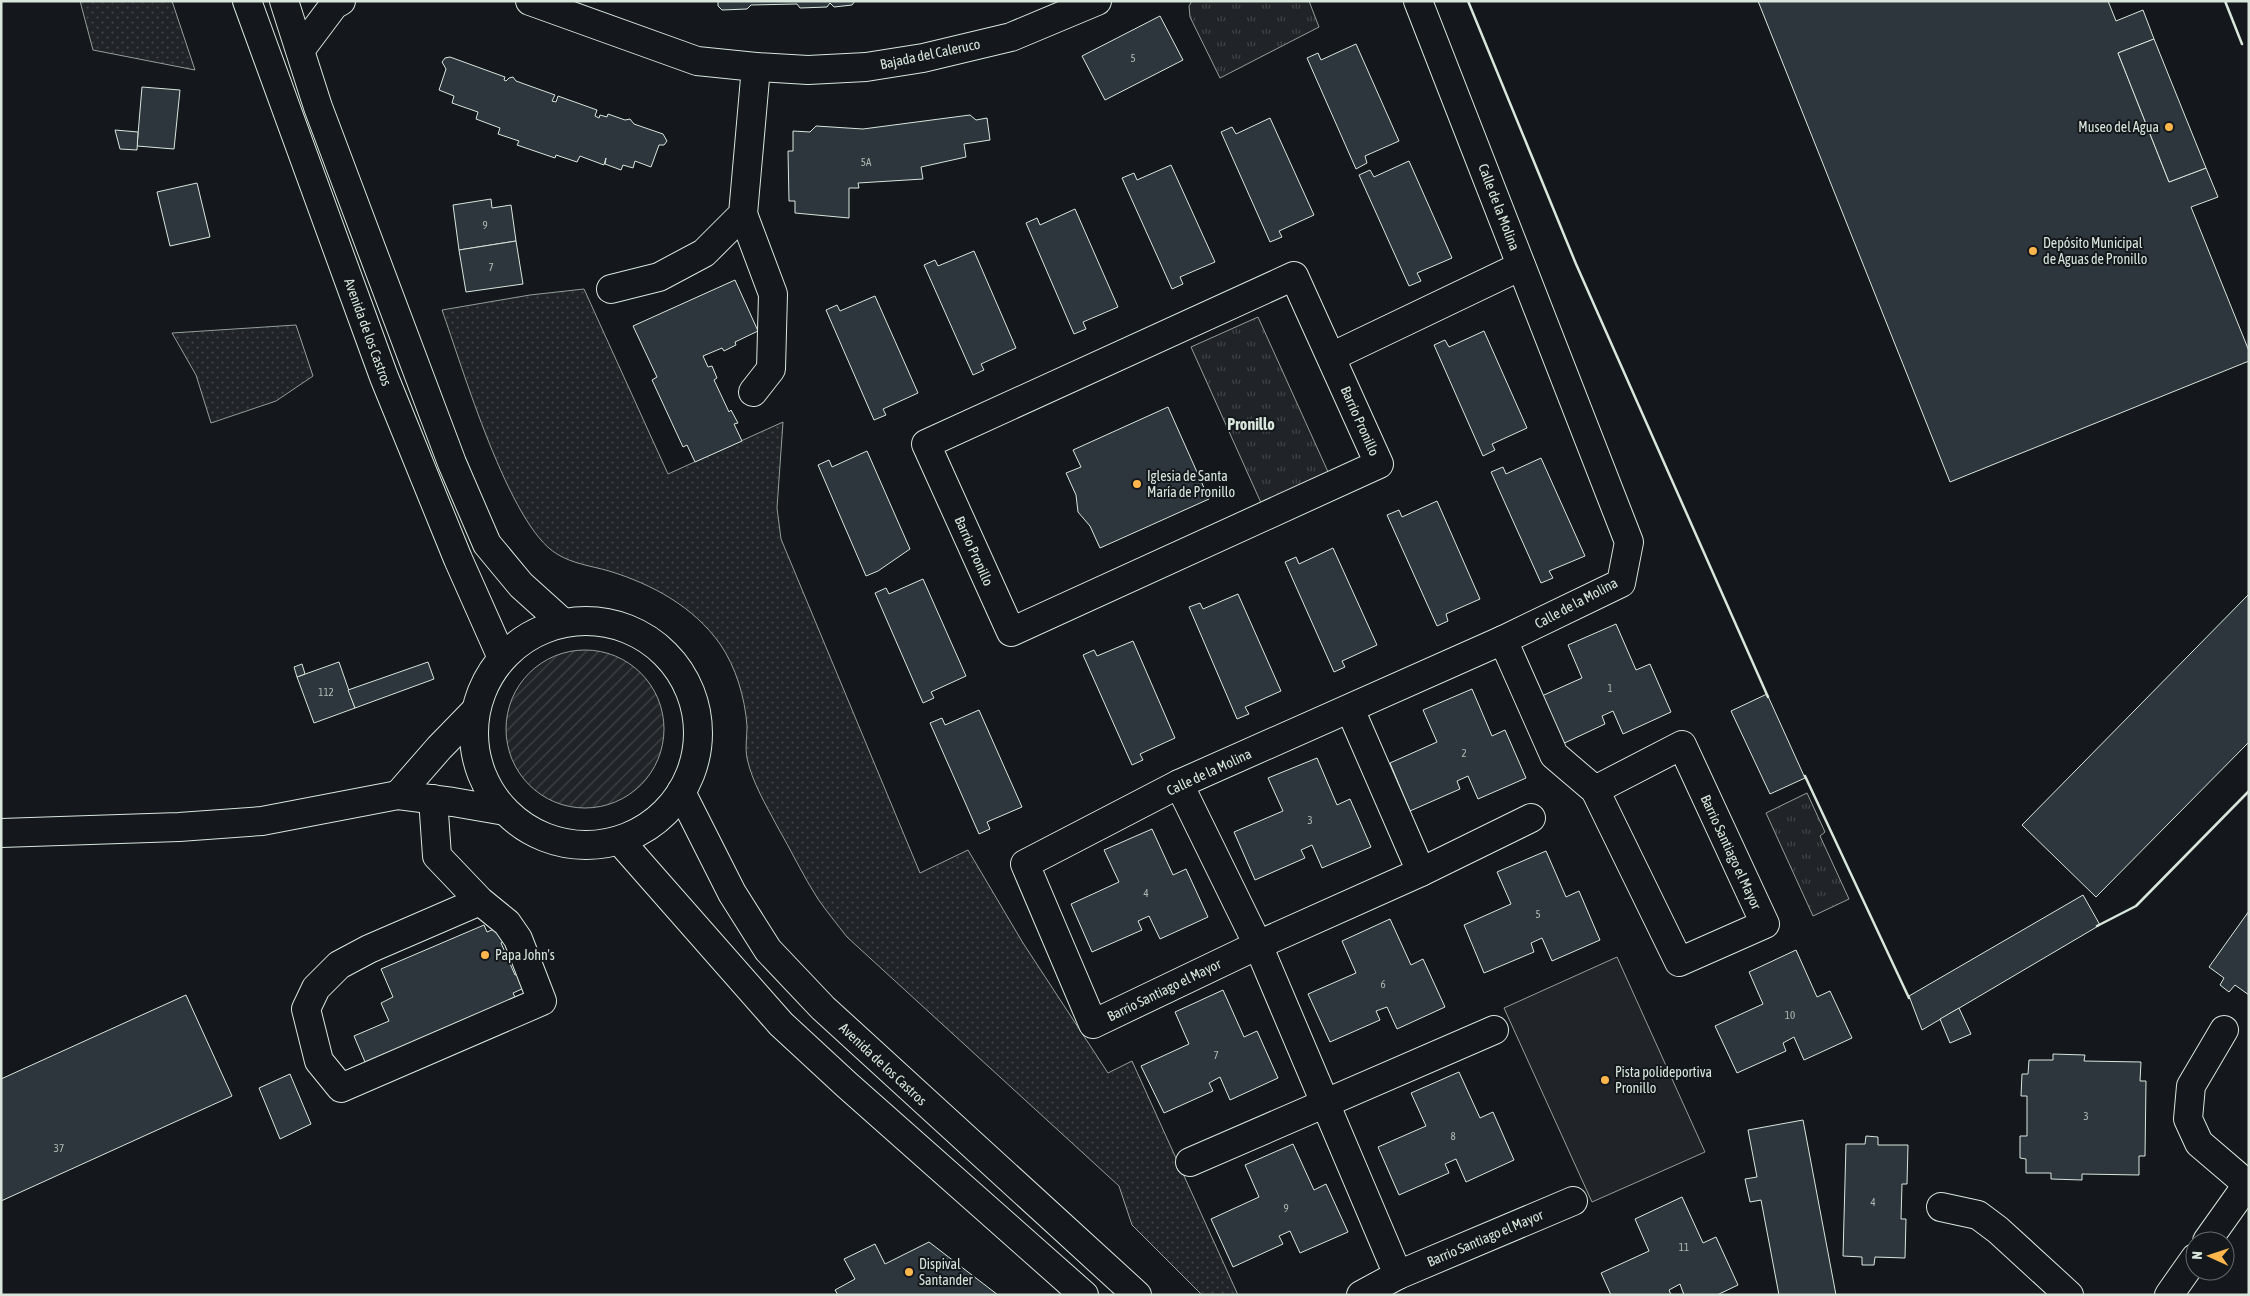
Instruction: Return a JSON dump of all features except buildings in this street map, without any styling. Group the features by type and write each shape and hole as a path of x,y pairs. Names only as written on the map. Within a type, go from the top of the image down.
{"street":[{"name":"Avenida de los Castros","path":"247,1 384,378 458,559 502,658"},
{"path":"284,1 301,49 318,107 452,463 487,544 521,585 562,622"},
{"path":"301,49 334,5 341,1"},
{"name":"Bajada del Caleruco","path":"545,4 636,41 697,61 756,68 808,70 866,67 923,58 1011,37 1097,1"},
{"name":"Calle de la Molina","path":"1025,864 1179,784 1503,640 1621,582 1629,542 1418,1"},
{"path":"753,392 771,369 773,294 743,214 756,68"},
{"path":"611,289 659,277 704,253 743,214"},
{"path":"1331,357 1522,266"},
{"name":"Barrio Pronillo","path":"1294,276 1331,357 1379,464 1011,632 926,444 1294,276"},
{"path":"595,620 627,628 655,644 678,668 692,697 698,730 694,762 681,792 655,822 620,841 589,846 558,842 529,830 505,811 484,781 474,747 475,711 485,683 502,658 529,635 562,622 595,620"},
{"name":"Barrio Santiago el Mayor","path":"1503,640 1554,755 1595,790 1679,962 1765,924 1682,745 1595,790"},
{"path":"1350,709 1421,872"},
{"path":"398,796 439,748 475,711"},
{"path":"1179,784 1258,945 1398,1275"},
{"name":"Avenida de los Castros","path":"681,792 732,893 768,950 822,1008 1137,1295"},
{"path":"1,832 179,827 262,821 398,796 433,799 505,811"},
{"path":"433,799 436,856 480,901 507,923 518,939 542,1001 341,1088 319,1061 308,1018 306,1009 316,988 339,965 480,901"},
{"name":"Barrio Santiago el Mayor","path":"1025,864 1093,1024 1258,945 1421,872 1531,818"},
{"path":"620,841 781,1024 1084,1295"},
{"path":"1190,1162 1494,1030"},
{"path":"2214,1231 2248,1183 2199,1143 2188,1119 2191,1086 2224,1030"},
{"name":"Barrio Santiago el Mayor","path":"1361,1295 1398,1275 1573,1200"},
{"path":"1941,1207 1978,1215 1998,1230 2069,1295"},
{"path":"2168,1295 2185,1272"}],"green space":[{"path":"80,1 172,1 195,70 93,50"},
{"path":"1192,1 1309,1 1319,27 1220,78 1190,17 1189,6"},
{"path":"584,289 668,474 783,422 777,508 781,539 920,873 968,850 1023,943 1108,1073 1132,1061 1238,1295 1202,1295 1132,1225 1119,1186 847,937 813,890 756,785 747,758 746,715 739,683 726,653 710,631 685,608 656,590 625,576 576,562 557,554 539,538 522,512 489,442 442,310 530,295"},
{"path":"1258,317 1329,474 1262,505 1191,347"},
{"path":"296,325 313,376 276,401 211,423 196,375 172,333"},
{"path":"585,650 615,656 641,673 658,699 664,729 658,759 641,785 615,802 585,808 555,802 529,785 512,759 506,729 512,699 529,673 555,656"},
{"path":"1807,793 1825,832 1820,836 1849,899 1813,916 1766,813"},
{"name":"Pista polideportiva Pronillo","path":"1617,957 1705,1152 1592,1202 1504,1008"}],"wall":[{"path":"1468,1 1576,264 1768,697"},
{"path":"2225,1 2242,44"},
{"path":"1805,776 1909,998"},
{"path":"2097,926 2136,906 2249,791"}],"place":[{"name":"Museo del Agua","path":"2169,127"},
{"name":"Depósito Municipal de Aguas de Pronillo","path":"2033,251"},
{"name":"Iglesia de Santa María de Pronillo","path":"1137,484"},
{"name":"Papa John's","path":"485,955"},
{"name":"Pista polideportiva Pronillo","path":"1605,1080"},
{"name":"Dispival Santander","path":"909,1272"}],"district":[{"name":"Pronillo","path":"1251,424"}]}
